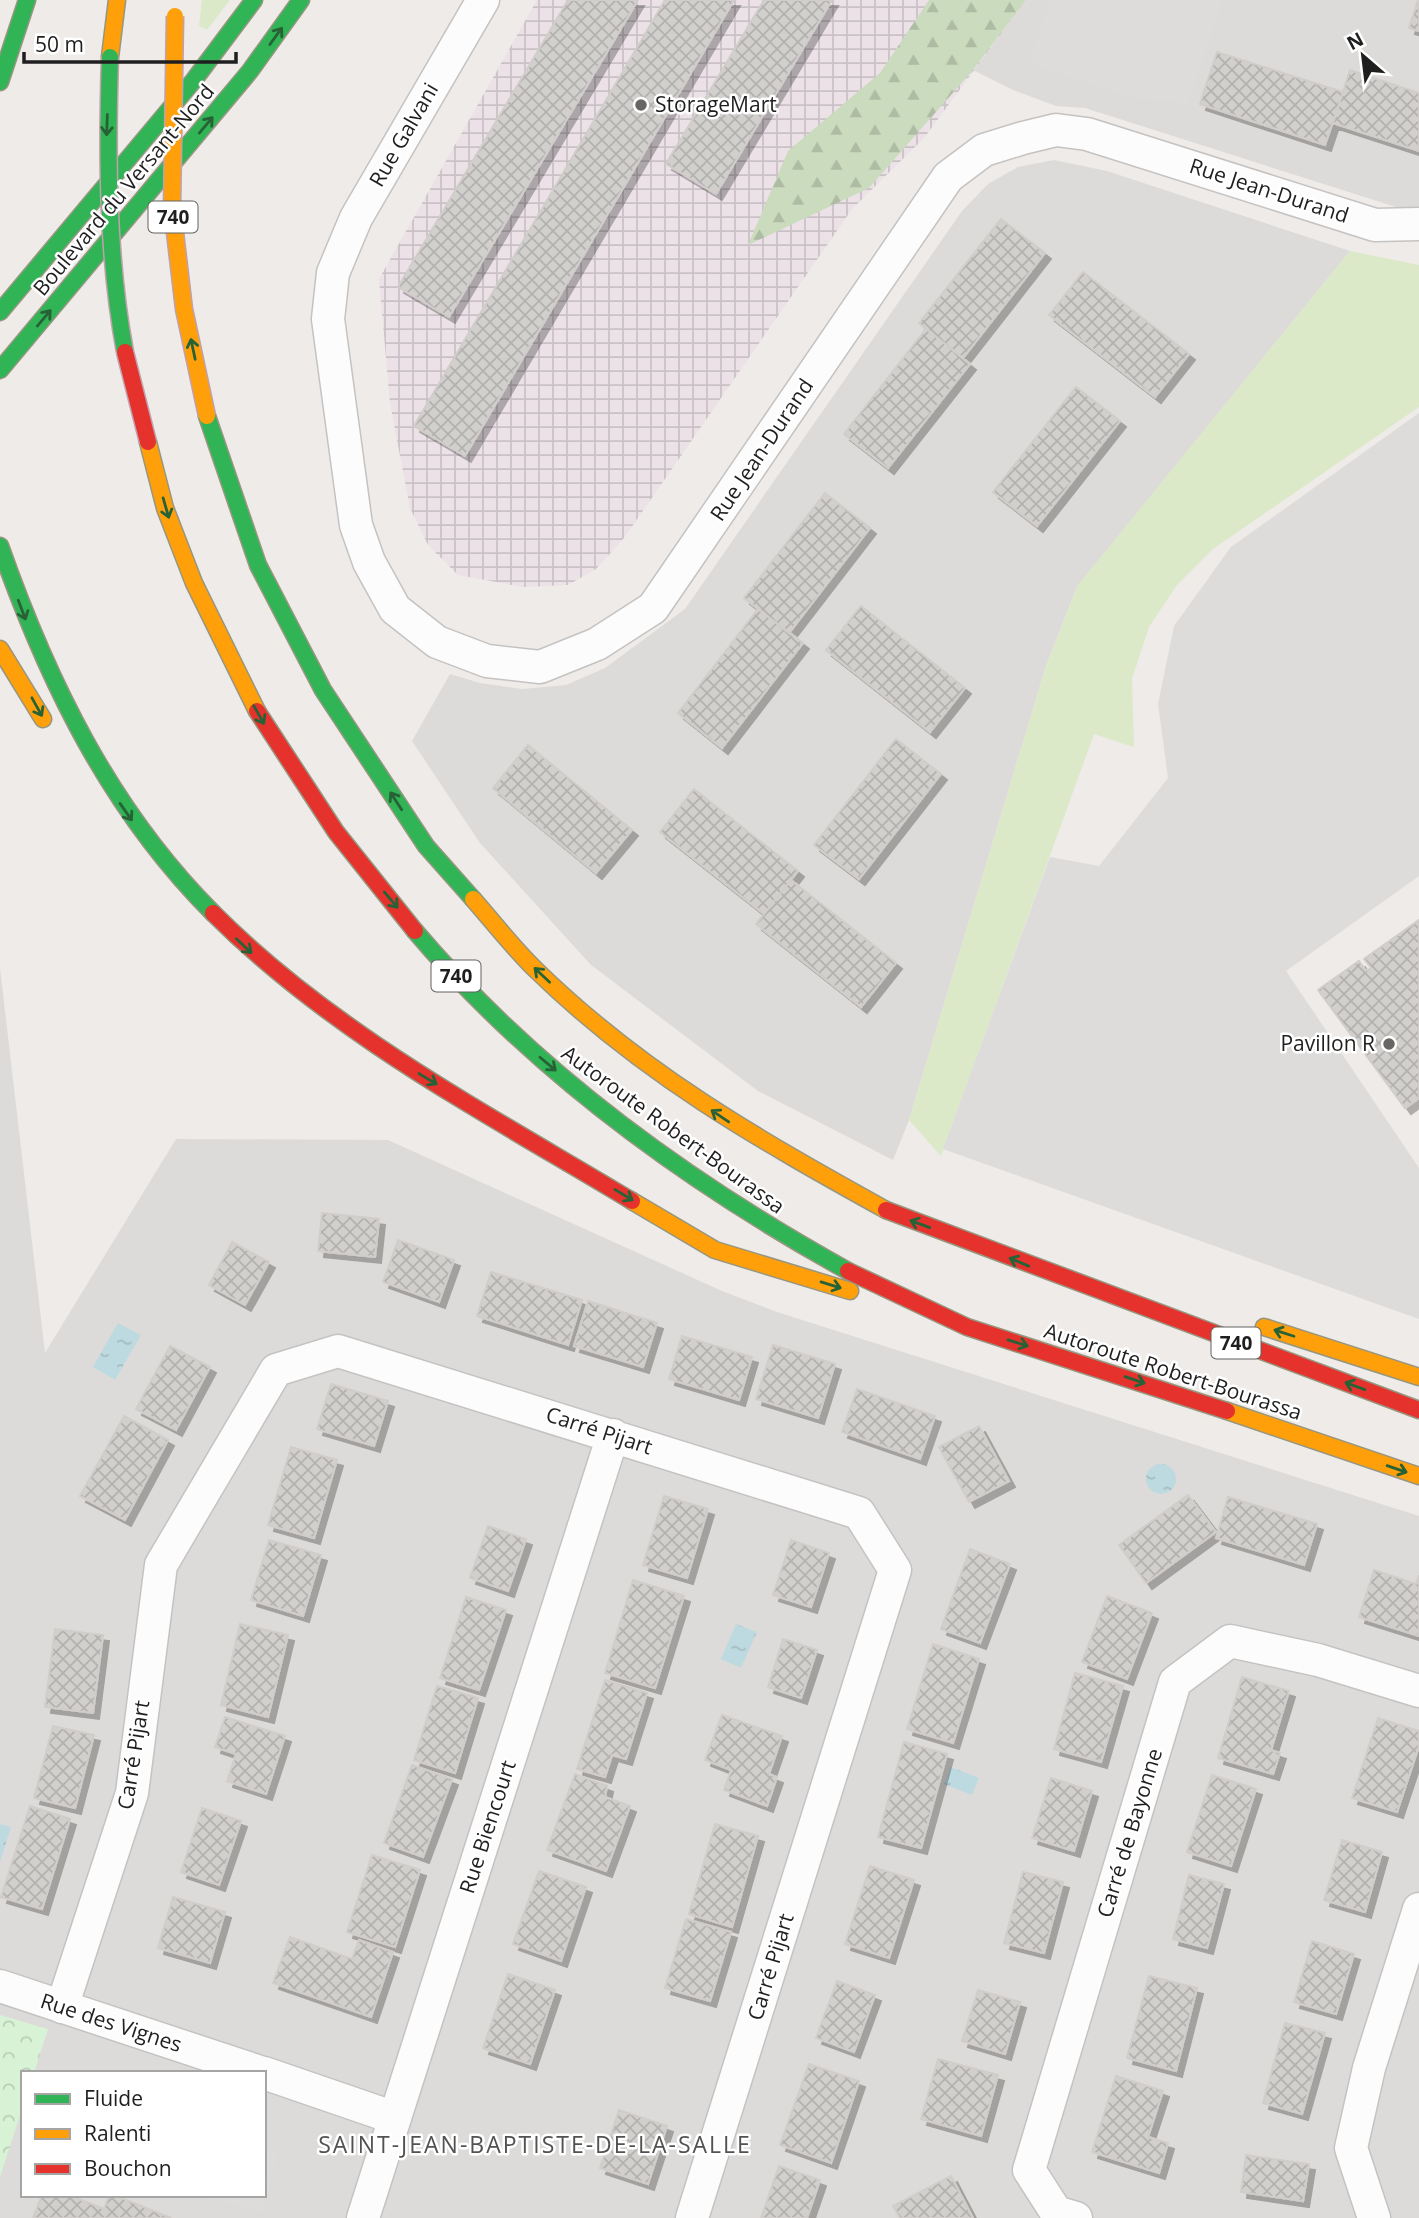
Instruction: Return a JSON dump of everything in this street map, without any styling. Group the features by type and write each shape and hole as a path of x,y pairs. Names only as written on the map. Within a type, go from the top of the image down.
{"main road":[{"path":"0,82 27,0"},
{"name":"Autoroute Robert-Bourassa","path":"117,0 110,57 106,151 111,242 125,345 167,514 227,656 267,728 321,810 381,889 473,995 546,1062 628,1128 772,1229 861,1278 966,1327 1419,1476"},
{"name":"Boulevard du Versant-Nord","path":"0,312 194,80 254,0"},
{"name":"Boulevard du Versant-Nord","path":"0,370 250,71 301,0"},
{"name":"Autoroute Robert-Bourassa","path":"176,8 172,207 184,309 207,416 258,565 323,690 426,846 535,968 591,1020 654,1070 747,1133 892,1214 1054,1277 1419,1410"},
{"path":"0,546 36,648 80,740 132,820 196,898"},
{"path":"0,649 20,677 51,731"},
{"path":"127,840 196,898 258,959 337,1022 715,1250 966,1327"},
{"path":"1054,1277 1202,1310"},
{"path":"1254,1324 1419,1377"}],"street":[{"name":"Rue Galvani","path":"333,273 356,218 483,0"},
{"name":"Rue Jean-Durand","path":"333,273 328,319 356,525 369,562 395,609 437,642 487,661 541,667 597,644 653,608 948,177 984,150 1056,130 1087,134 1375,225 1419,224"},
{"name":"Carré Pijart","path":"62,2007 132,1793 161,1565 276,1370 338,1351 859,1513 895,1570 692,2218"},
{"name":"Rue Biencourt","path":"363,2218 612,1436"},
{"name":"Carré de Bayonne","path":"1076,2218 1056,2212 1028,2170 1175,1682 1230,1641 1318,1660 1419,1691"},
{"path":"1374,2218 1351,2148 1369,2068 1414,1940 1419,1909"},
{"name":"Rue des Vignes","path":"0,1986 257,2071"},
{"name":"Rue des Vignes","path":"266,2074 395,2118"}],"shaded area":[{"path":"537,0 1026,0 924,138 852,209 624,538 596,569 568,585 523,587 458,575 428,545 410,508 390,403 379,279"},
{"path":"1026,0 1419,0 1419,207 1399,208 1085,108 1056,106 1013,90 973,70"},
{"path":"1051,0 1222,0 1188,104 1132,97 1030,64"},
{"path":"1054,160 1107,171 1350,251 1077,587 1046,666 909,1120 893,1160 758,1091 591,965 480,843 412,741 450,674 480,683 522,689 566,685 605,668 685,609 962,211 988,184 1018,167"},
{"path":"1419,413 1419,876 1286,971 1419,1168 1419,1319 943,1149 1050,857 1099,866 1168,778 1158,704 1174,626 1231,547"},
{"path":"0,968 45,1353 176,1139 388,1140 722,1291 777,1312 1419,1516 1419,2218 0,2218"},
{"path":"266,2149 278,2152 266,2194"},
{"path":"207,2197 265,2197 261,2212"}],"green space":[{"path":"202,0 230,0 207,30 199,26"},
{"path":"929,0 1026,0 973,70 869,188 748,245 788,151 880,73"},
{"path":"1350,251 1419,265 1419,407 1213,549 1177,585 1149,627 1132,679 1134,747 1094,734 941,1156 909,1120 1046,666 1078,585"},
{"path":"0,2015 48,2029 35,2071 21,2071 21,2112 0,2177"}],"water":[{"path":"118,1323 141,1335 115,1380 93,1367"},
{"path":"1161,1464 1172,1468 1176,1479 1172,1490 1161,1494 1150,1490 1146,1479 1150,1468"},
{"path":"736,1624 757,1632 741,1668 721,1659"},
{"path":"951,1767 979,1778 972,1795 944,1784"},
{"path":"0,1824 11,1827 0,1862"}],"building":[{"path":"568,0 638,0 449,317 398,287"},
{"path":"665,0 734,0 465,456 414,426"},
{"path":"764,0 832,0 716,194 666,164"},
{"path":"1419,0 1419,31 1409,28"},
{"path":"1217,52 1343,92 1325,145 1200,104"},
{"path":"1350,70 1419,93 1419,151 1333,123"},
{"path":"1001,219 1045,253 963,358 919,323"},
{"path":"1083,272 1189,354 1155,397 1049,315"},
{"path":"926,329 970,364 888,468 844,434"},
{"path":"1076,387 1120,421 1037,526 993,492"},
{"path":"825,493 870,528 789,633 744,598"},
{"path":"861,606 965,688 930,732 826,650"},
{"path":"758,609 803,643 722,748 678,713"},
{"path":"896,739 941,774 859,879 814,845"},
{"path":"528,745 632,830 596,873 493,788"},
{"path":"694,789 798,871 764,914 660,832"},
{"path":"791,880 896,963 861,1007 756,924"},
{"name":"Pavillon R","path":"1419,920 1419,1098 1405,1108 1318,990 1359,961 1366,971 1371,968 1364,959"},
{"path":"322,1213 379,1219 375,1257 318,1251"},
{"path":"398,1240 454,1260 439,1302 383,1282"},
{"path":"232,1242 269,1262 245,1305 209,1285"},
{"path":"491,1272 582,1300 568,1345 477,1316"},
{"path":"588,1301 657,1323 643,1367 574,1346"},
{"path":"682,1336 752,1357 739,1400 669,1379"},
{"path":"773,1345 835,1364 818,1418 756,1399"},
{"path":"170,1346 210,1367 176,1430 136,1409"},
{"path":"331,1384 388,1401 374,1446 317,1429"},
{"path":"857,1389 935,1416 920,1459 842,1432"},
{"path":"124,1416 168,1440 125,1520 80,1496"},
{"path":"979,1426 1009,1481 969,1502 939,1447"},
{"path":"291,1447 337,1460 314,1538 268,1525"},
{"path":"1188,1495 1216,1532 1146,1583 1119,1545"},
{"path":"664,1496 708,1509 687,1578 643,1565"},
{"path":"1228,1497 1317,1524 1304,1565 1216,1538"},
{"path":"488,1526 526,1539 508,1591 470,1578"},
{"path":"269,1540 321,1555 303,1616 251,1600"},
{"path":"791,1540 829,1553 811,1607 773,1595"},
{"path":"970,1549 1010,1564 980,1643 941,1629"},
{"path":"1374,1570 1416,1584 1419,1575 1419,1636 1359,1617"},
{"path":"633,1580 684,1596 655,1688 605,1673"},
{"path":"1107,1596 1152,1613 1127,1679 1082,1662"},
{"path":"466,1597 506,1610 479,1690 440,1678"},
{"path":"240,1624 288,1635 268,1717 221,1705"},
{"path":"55,1629 103,1635 93,1713 45,1707"},
{"path":"783,1639 817,1650 801,1698 768,1687"},
{"path":"933,1644 979,1659 953,1743 907,1729"},
{"path":"1075,1673 1123,1686 1101,1762 1054,1749"},
{"path":"1242,1677 1289,1691 1271,1750 1280,1753 1273,1774 1218,1758"},
{"path":"605,1680 647,1693 626,1759 612,1755 605,1777 577,1769"},
{"path":"437,1686 478,1698 455,1773 414,1760"},
{"path":"722,1715 782,1736 769,1774 777,1777 767,1806 724,1790 731,1770 705,1760"},
{"path":"225,1717 285,1736 266,1794 227,1781 236,1754 215,1747"},
{"path":"1378,1718 1419,1731 1419,1746 1397,1812 1352,1798"},
{"path":"53,1726 94,1735 75,1808 34,1798"},
{"path":"904,1742 947,1754 921,1848 878,1837"},
{"path":"412,1765 452,1779 423,1857 384,1843"},
{"path":"575,1774 607,1786 605,1797 630,1806 606,1871 547,1850"},
{"path":"1212,1775 1256,1789 1231,1866 1187,1852"},
{"path":"1051,1778 1092,1791 1074,1851 1032,1838"},
{"path":"30,1806 70,1819 42,1909 1,1897"},
{"path":"202,1808 241,1821 219,1885 181,1872"},
{"path":"715,1824 758,1836 732,1927 689,1914"},
{"path":"1342,1840 1382,1852 1365,1912 1324,1900"},
{"path":"372,1855 420,1870 395,1947 347,1932"},
{"path":"870,1866 914,1880 889,1958 845,1944"},
{"path":"539,1871 586,1887 561,1961 513,1944"},
{"path":"1023,1872 1063,1882 1044,1953 1004,1943"},
{"path":"1189,1875 1224,1884 1207,1948 1173,1939"},
{"path":"173,1897 225,1912 210,1963 158,1948"},
{"path":"686,1919 731,1932 710,2001 665,1988"},
{"path":"290,1937 352,1959 359,1940 393,1952 371,2017 273,1983"},
{"path":"1312,1941 1354,1954 1336,2014 1294,2002"},
{"path":"508,1974 555,1990 530,2064 483,2048"},
{"path":"1149,1976 1197,1988 1176,2071 1127,2058"},
{"path":"837,1981 875,1995 854,2052 816,2038"},
{"path":"978,1990 1020,2002 1005,2054 962,2041"},
{"path":"1285,2023 1325,2033 1302,2114 1263,2103"},
{"path":"938,2059 998,2075 981,2136 921,2119"},
{"path":"809,2064 859,2081 831,2163 780,2145"},
{"path":"1116,2076 1163,2091 1148,2137 1168,2143 1159,2173 1092,2152"},
{"path":"619,2110 667,2126 648,2184 600,2168"},
{"path":"1246,2155 1309,2164 1303,2201 1241,2192"},
{"path":"779,2166 820,2180 807,2218 761,2218"},
{"path":"951,2176 973,2218 900,2218 893,2206"},
{"path":"41,2197 74,2197 104,2209 108,2197 119,2197 171,2218 33,2218"}],"traffic: fast":[{"path":"0,82 27,0"},
{"path":"0,312 194,80 254,0"},
{"path":"0,370 250,71 301,0"},
{"path":"110,57 110,205 115,279 125,352"},
{"path":"207,416 258,565 323,690 426,846 473,899"},
{"path":"0,546 39,646 86,742 143,831 176,873 213,913"},
{"path":"415,931 461,982 510,1030 616,1120 730,1200 848,1271"}],"traffic: slow":[{"path":"110,57 117,0"},
{"path":"175,16 172,207 184,309 207,416"},
{"path":"148,442 165,508 194,583 257,711"},
{"path":"0,649 43,719"},
{"path":"473,899 537,971 618,1042 747,1130 886,1210"},
{"path":"632,1201 715,1250 850,1291"},
{"path":"1264,1327 1419,1377"},
{"path":"1227,1411 1419,1476"}],"traffic: jam":[{"path":"125,352 148,442"},
{"path":"257,711 336,832 415,931"},
{"path":"213,913 260,957 360,1034 467,1103 632,1201"},
{"path":"886,1210 1419,1410"},
{"path":"848,1271 967,1327 1227,1411"}],"place":[{"name":"StorageMart","path":"641,105"},
{"name":"Pavillon R","path":"1389,1044"}],"district":[{"name":"SAINT-JEAN-BAPTISTE-DE-LA-SALLE","path":"535,2145"}]}
